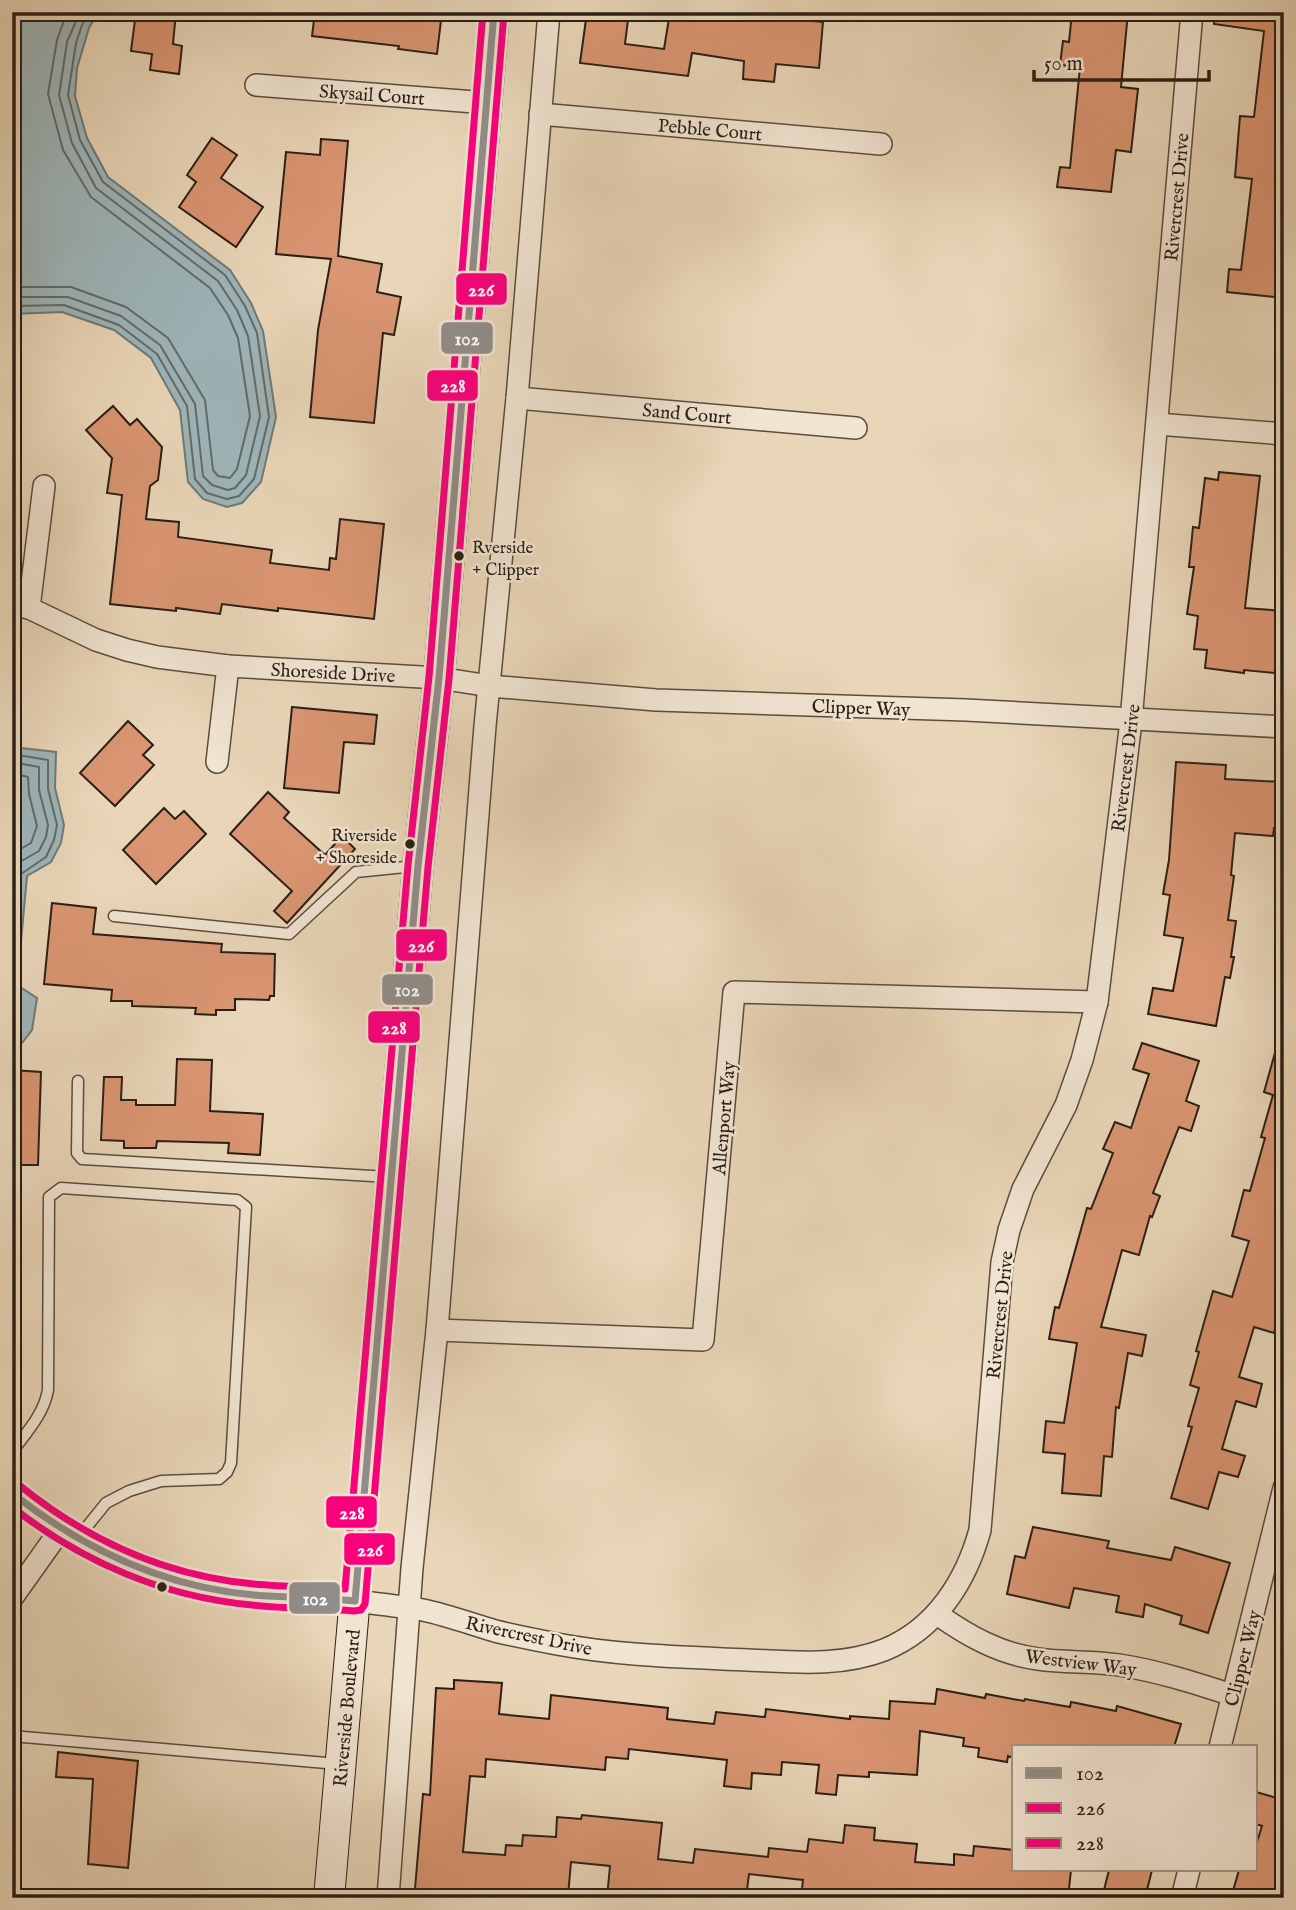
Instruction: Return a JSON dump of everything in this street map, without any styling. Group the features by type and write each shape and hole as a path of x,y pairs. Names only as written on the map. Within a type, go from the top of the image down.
{"main road":[{"name":"Riverside Boulevard","path":"329,1898 418,866 439,678 494,12"}],"street":[{"path":"388,1898 410,1608 437,1330 549,12"},
{"name":"Rivercrest Drive","path":"355,1601 410,1608 559,1645 640,1655 820,1663 854,1660 886,1649 915,1633 937,1614 958,1587 972,1557 980,1530 1002,1262 1023,1189 1066,1105 1082,1060 1097,1002 1131,721 1192,12"},
{"name":"Skysail Court","path":"256,85 488,103"},
{"name":"Pebble Court","path":"540,114 881,144"},
{"name":"Sand Court","path":"517,398 856,428"},
{"path":"1157,424 1284,434"},
{"name":"Shoreside Drive","path":"44,486 20,606 96,640 157,657 228,666 439,678"},
{"path":"217,762 228,666"},
{"name":"Clipper Way","path":"439,678 490,686 656,700 966,710 1131,721 1284,727"},
{"name":"Allenport Way","path":"437,1330 704,1340 734,992 1097,1002"},
{"name":"Clipper Way","path":"1220,1745 1284,1488"},
{"path":"12,1493 69,1534 116,1559 158,1575 201,1587 253,1595 355,1601"},
{"path":"12,1598 69,1534"},
{"name":"Westview Way","path":"937,1614 968,1635 998,1649 1037,1659 1116,1664 1156,1672 1233,1695"},
{"path":"1182,1898 1189,1871"}],"lane":[{"path":"114,916 289,934 356,872 418,866"},
{"path":"78,1081 77,1153 82,1159 391,1178"},
{"path":"12,1452 36,1420 48,1390 49,1197 61,1188 237,1200 246,1207 231,1463 227,1472 219,1479 161,1481 128,1491 106,1503 69,1534"},
{"path":"12,1736 341,1764"}],"water":[{"path":"12,12 98,12 89,28 77,68 75,96 87,138 108,177 230,270 251,303 263,331 276,417 261,482 242,503 227,507 203,499 188,482 180,410 151,358 114,330 62,312 12,314"},
{"path":"12,747 56,752 55,788 64,825 61,843 51,862 27,876 17,985 37,998 32,1030 22,1043 12,1043"}],"building":[{"path":"136,12 176,12 173,44 182,46 179,74 150,70 152,54 131,51"},
{"path":"315,12 442,12 437,54 398,49 399,46 312,36"},
{"path":"587,12 629,12 625,44 664,49 670,12 727,12 823,22 819,68 776,64 774,82 743,79 744,61 692,53 688,76 580,63"},
{"path":"1072,12 1128,12 1121,87 1138,89 1131,152 1116,150 1111,192 1057,187 1060,167 1070,168 1080,67 1060,65 1063,41 1069,42"},
{"path":"1215,12 1284,12 1284,298 1227,292 1229,269 1241,270 1252,179 1235,177 1240,116 1254,117 1264,31 1214,24"},
{"path":"212,138 237,155 221,178 263,207 236,247 179,207 196,182 187,175"},
{"path":"321,139 348,141 338,256 382,264 377,292 401,297 394,335 383,333 374,423 310,417 318,330 331,259 276,254 286,152 320,155"},
{"path":"113,406 130,425 137,419 162,447 158,480 150,486 146,519 179,522 178,537 272,550 270,563 329,570 330,558 336,559 340,519 384,524 374,619 222,604 220,614 110,604 122,495 107,493 112,458 86,430"},
{"path":"1219,472 1260,476 1245,608 1284,611 1284,674 1205,668 1207,650 1194,649 1198,616 1187,614 1194,567 1189,567 1193,527 1199,528 1205,478 1218,480"},
{"path":"292,707 377,715 374,744 344,742 339,793 284,788"},
{"path":"128,721 153,745 143,755 154,765 115,806 80,773"},
{"path":"1176,762 1226,765 1225,779 1284,782 1284,828 1274,828 1273,836 1235,833 1231,875 1234,876 1228,920 1236,921 1231,957 1234,957 1230,978 1225,977 1216,1026 1148,1014 1153,988 1173,991 1183,938 1164,935 1170,895 1163,894 1169,860"},
{"path":"268,792 289,812 284,818 325,855 342,836 355,849 287,923 274,911 292,891 230,834"},
{"path":"164,808 175,819 184,811 206,834 156,884 123,850"},
{"path":"52,903 96,908 93,934 222,944 221,952 275,954 274,996 270,996 269,1000 235,999 235,1010 216,1010 216,1015 195,1014 196,1008 132,1006 132,1001 111,1001 112,990 44,984"},
{"path":"1278,1042 1284,1043 1284,1291 1274,1333 1254,1327 1239,1377 1262,1384 1256,1407 1236,1401 1222,1449 1245,1456 1238,1477 1219,1472 1208,1509 1171,1498 1192,1427 1188,1426 1199,1388 1190,1385 1199,1352 1196,1351 1213,1291 1232,1297 1249,1241 1232,1236 1244,1190 1250,1191 1265,1138 1261,1137 1273,1095 1264,1092"},
{"path":"1142,1043 1199,1061 1186,1101 1199,1106 1191,1131 1179,1127 1153,1193 1160,1196 1152,1217 1150,1216 1139,1255 1122,1250 1101,1327 1146,1335 1142,1356 1128,1353 1119,1408 1116,1407 1112,1457 1104,1456 1101,1496 1062,1493 1065,1454 1043,1452 1046,1421 1064,1423 1077,1343 1049,1339 1055,1307 1059,1308 1087,1208 1091,1209 1113,1153 1103,1149 1115,1122 1131,1128 1149,1074 1133,1069"},
{"path":"177,1059 212,1060 210,1111 263,1114 260,1155 228,1153 229,1143 157,1141 156,1148 124,1148 124,1141 101,1140 104,1077 122,1077 121,1100 136,1100 136,1105 175,1105"},
{"path":"12,1070 41,1072 38,1165 12,1165"},
{"path":"1033,1527 1109,1541 1107,1548 1171,1560 1175,1547 1230,1563 1208,1633 1180,1624 1182,1616 1145,1604 1143,1617 1116,1612 1119,1596 1074,1588 1069,1608 1007,1594 1015,1556 1025,1558"},
{"path":"454,1680 502,1683 499,1714 549,1719 551,1695 668,1708 667,1719 714,1724 716,1712 765,1717 766,1709 850,1719 850,1716 889,1719 890,1701 935,1704 937,1689 985,1698 986,1694 1070,1707 1071,1702 1116,1711 1117,1706 1181,1724 1175,1745 1012,1745 1012,1757 1008,1756 1007,1762 978,1757 979,1748 963,1746 964,1738 920,1731 917,1775 869,1772 869,1777 838,1775 836,1795 816,1793 819,1765 782,1762 781,1775 752,1773 751,1789 724,1786 727,1760 629,1749 628,1759 606,1757 605,1770 486,1759 485,1777 470,1776 463,1852 505,1855 506,1845 522,1846 523,1835 556,1837 557,1817 581,1819 582,1815 662,1823 658,1859 693,1863 695,1849 768,1857 769,1848 807,1852 809,1839 843,1843 845,1825 875,1828 874,1840 917,1844 915,1862 954,1865 954,1854 973,1856 974,1846 1012,1850 1012,1871 1071,1871 1068,1898 801,1898 803,1880 749,1874 746,1898 655,1891 654,1898 607,1898 610,1866 571,1862 568,1896 529,1892 529,1896 488,1895 415,1889 423,1794 430,1795 436,1688 454,1689"},
{"path":"58,1752 138,1761 128,1868 88,1864 93,1779 56,1777"},
{"path":"1258,1793 1284,1800 1284,1898 1231,1898 1239,1871 1258,1871 1258,1839 1262,1826 1258,1825"},
{"path":"1109,1871 1152,1871 1145,1898 1102,1898"}],"transit line":[{"name":"228","path":"19,1485 72,1523 159,1564 221,1580 345,1589 408,865 429,677 483,12"},
{"name":"102","path":"12,1493 96,1548 126,1562 188,1584 254,1595 355,1601 418,866 439,678 494,12"},
{"name":"226","path":"12,1507 39,1527 95,1560 125,1574 187,1594 219,1601 278,1607 354,1611 361,1610 365,1604 428,867 449,679 504,13"}],"place":[{"name":"Rverside + Clipper","path":"459,556"},
{"name":"Riverside + Shoreside","path":"410,844"}]}
